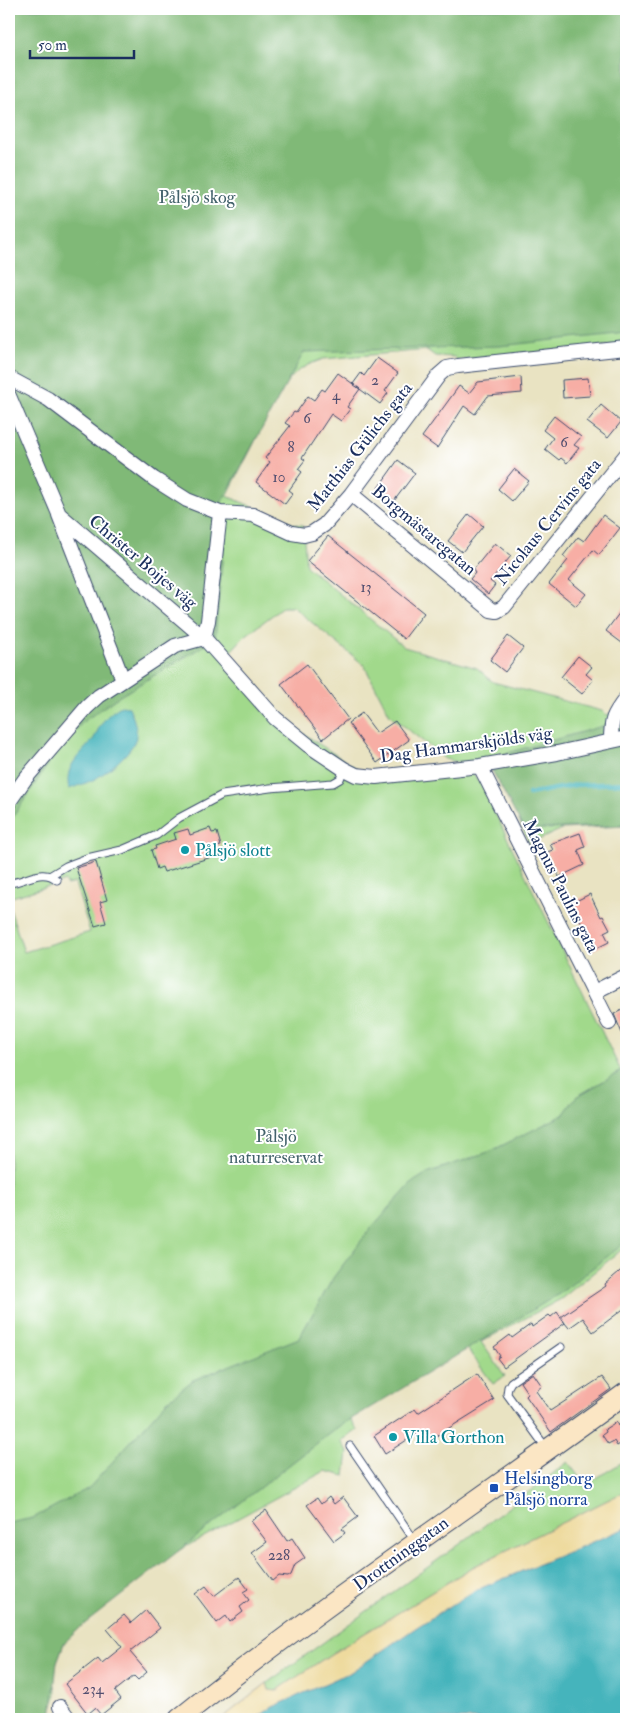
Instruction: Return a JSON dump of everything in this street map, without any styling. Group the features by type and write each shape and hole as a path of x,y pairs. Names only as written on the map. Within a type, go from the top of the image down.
{"street":[{"name":"Matthias Gülichs gata","path":"9,378 48,399 154,479 187,500 220,513 253,515 292,533 304,535 312,533 324,525 351,494 447,368 626,348"},
{"name":"Christer Boijes väg","path":"9,396 58,514 123,680"},
{"name":"Nicolaus Cervins gata","path":"497,611 504,607 626,455"},
{"name":"Borgmästaregatan","path":"351,494 491,610 497,611"},
{"path":"9,802 25,779 87,707 99,696 175,646 204,638 208,621 220,513"},
{"name":"Christer Boijes väg","path":"58,514 204,638"},
{"name":"Dag Hammarskjölds väg","path":"204,638 274,718 308,745 344,769 356,774 376,777 480,766 557,753 626,738"},
{"path":"611,741 613,714 626,698"},
{"name":"Magnus Paulins gata","path":"480,766 609,1023"},
{"path":"594,992 626,976"},
{"name":"Drottninggatan","path":"179,1719 240,1671 626,1393"},
{"path":"60,1707 69,1719"}],"lane":[{"path":"9,883 19,883 36,875 43,874 54,877 66,866 87,858 122,850 157,835 179,818 222,795 270,788 333,784 340,780 344,769"},
{"path":"548,1450 507,1394 511,1382 561,1347"},
{"path":"350,1446 416,1544"}],"green space":[{"name":"Pålsjö naturreservat","path":"9,9 626,9 626,344 456,360 455,357 435,356 427,350 323,359 299,370 281,391 227,496 293,524 303,525 306,566 404,647 477,668 493,682 602,711 607,715 626,705 626,826 562,829 530,844 496,771 445,759 390,715 364,665 293,607 283,607 245,636 229,653 253,680 284,721 362,772 468,772 475,776 481,784 621,1071 576,1097 626,1074 626,1246 561,1299 481,1342 505,1376 493,1384 466,1347 347,1413 358,1430 341,1441 348,1452 345,1476 325,1471 154,1564 75,1615 51,1677 54,1682 56,1696 48,1714 51,1719 9,1719 9,906 24,952 90,932 75,883 66,885 65,881 9,898"},
{"name":"Pålsjö skog","path":"9,9 626,9 626,332 500,346 304,352 220,505 226,517 215,639 115,699 83,722 56,752 9,823"},
{"path":"626,711 626,825 524,830 486,759 617,722"},
{"path":"626,1070 626,1242 559,1294 338,1427 82,1626 64,1643 57,1662 51,1718 9,1719 9,1523 33,1518 89,1488 166,1402 193,1380 299,1338 333,1278 370,1229 413,1182 427,1173 491,1151 563,1115 576,1097"},
{"path":"626,1460 626,1491 473,1567 331,1654 276,1691 269,1690 267,1683 460,1544 568,1462 585,1485"}],"sand":[{"path":"626,1491 626,1528 474,1591 351,1672 273,1707 255,1719 221,1719 267,1683 269,1690 276,1691 331,1654 473,1567"}],"water":[{"path":"121,706 129,707 133,718 136,733 134,743 125,755 106,772 95,779 69,789 68,774 73,763 93,740 105,719"},
{"path":"626,1528 626,1719 255,1719 273,1707 351,1672 474,1591"}],"building":[{"path":"377,358 398,373 385,391 388,393 380,404 353,384 361,373 364,376"},
{"path":"338,373 360,389 347,407 350,409 341,421 331,414 302,458 305,460 298,469 302,472 289,490 293,493 285,504 256,482 270,462 265,458 290,426 285,423 294,412 296,413 308,396 314,400 322,389 325,391"},
{"path":"521,377 522,393 488,396 475,414 464,406 437,448 422,437 459,386 469,393 478,382"},
{"path":"588,378 590,396 563,398 562,380"},
{"path":"601,405 621,422 608,438 587,422"},
{"path":"554,416 581,437 574,445 579,448 567,463 561,458 559,460 545,449 553,438 543,430"},
{"path":"398,460 415,473 394,501 378,488"},
{"path":"514,469 529,481 512,501 498,489"},
{"path":"469,514 483,526 462,552 448,541"},
{"path":"603,515 620,528 599,555 593,550 569,580 586,594 576,606 549,584 568,560 563,556 578,537 584,541"},
{"path":"328,536 424,613 404,639 307,561"},
{"path":"495,543 511,556 490,581 495,585 488,594 470,579 475,573 473,570"},
{"path":"626,604 626,646 606,631"},
{"path":"508,636 523,648 505,672 490,660"},
{"path":"578,656 592,667 586,674 593,680 582,694 561,677"},
{"path":"307,664 348,719 323,739 281,684"},
{"path":"362,713 377,733 395,721 409,740 377,763 348,723"},
{"name":"Pålsjö slott","path":"210,828 212,833 217,832 221,846 216,847 218,855 164,872 162,867 157,869 151,850 156,849 155,846 176,839 174,833 188,829 190,835"},
{"path":"580,833 585,847 578,850 584,865 559,877 547,852 553,850 550,844"},
{"path":"96,862 107,900 100,902 106,923 95,926 76,868"},
{"path":"590,894 601,917 603,916 610,929 604,932 609,942 591,951 584,937 587,935 572,903"},
{"path":"626,1008 626,1043 614,1014"},
{"path":"626,1266 626,1307 593,1332 583,1318 569,1328 560,1317 606,1286 605,1284"},
{"path":"557,1312 565,1323 504,1367 497,1358 500,1356 494,1347 510,1335 512,1338 531,1324 532,1327 549,1315 551,1317"},
{"path":"533,1373 542,1386 536,1391 550,1411 602,1377 611,1389 551,1432 526,1396 528,1394 520,1382"},
{"path":"477,1374 494,1400 425,1443 418,1433 385,1454 374,1436 415,1409 418,1413"},
{"path":"626,1420 626,1440 617,1446 614,1441 608,1444 602,1435 606,1432 605,1429 616,1422 618,1426"},
{"path":"329,1497 334,1504 343,1497 358,1517 342,1529 345,1533 334,1541 307,1505 317,1498 321,1504"},
{"path":"266,1510 287,1541 292,1538 305,1558 295,1565 291,1575 288,1577 279,1576 273,1581 252,1553 267,1542 251,1521"},
{"path":"239,1577 248,1589 243,1592 249,1600 240,1607 243,1612 230,1622 226,1616 217,1623 195,1594 206,1586 214,1596"},
{"path":"146,1610 160,1628 130,1652 147,1672 138,1680 134,1676 115,1691 121,1699 101,1715 95,1708 88,1714 65,1684 98,1658 102,1663 122,1647 107,1629 124,1615 131,1623"}],"waterway":[{"path":"529,794 576,785 626,783"}],"place":[{"name":"Pålsjö slott","path":"185,850"},
{"name":"Villa Gorthon","path":"393,1437"},
{"name":"Helsingborg Pålsjö norra","path":"494,1488"}]}
